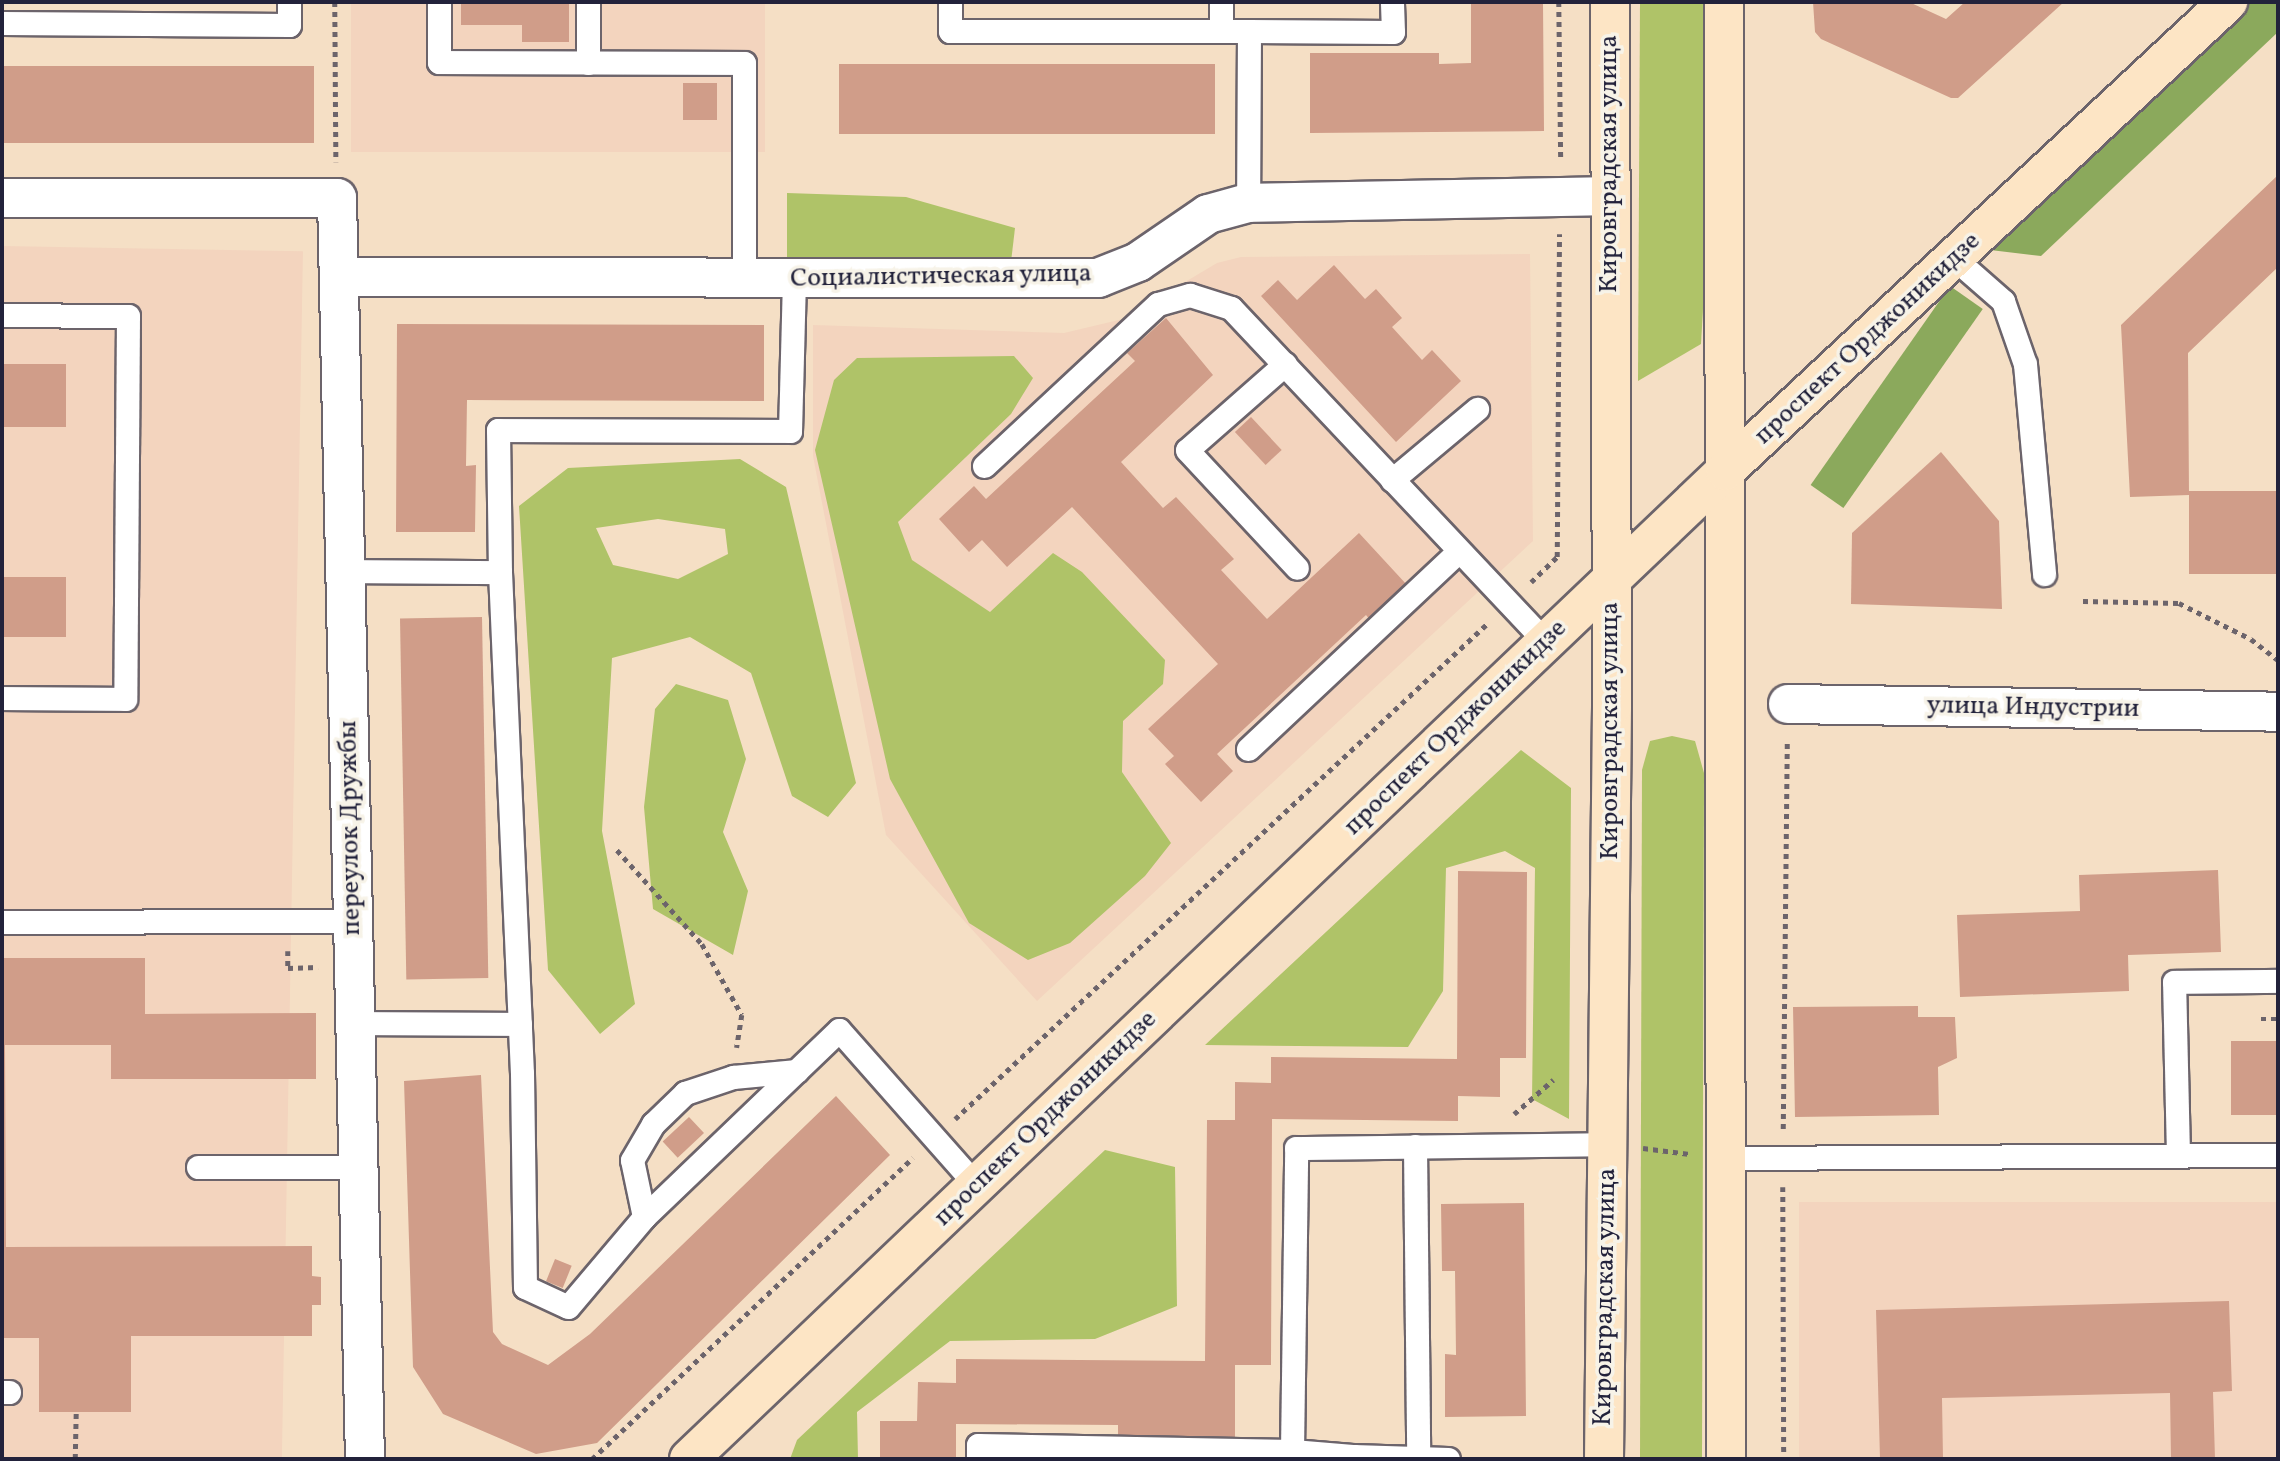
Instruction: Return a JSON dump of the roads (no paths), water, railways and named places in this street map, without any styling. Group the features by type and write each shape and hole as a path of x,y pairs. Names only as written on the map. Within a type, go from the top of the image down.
{"main road":[{"name":"Кировградская улица","path":"1604,1459 1609,1144 1610,2"},
{"path":"1724,2 1726,1459"},
{"name":"проспект Орджоникидзе","path":"689,1459 1725,471 2228,2"}],"street":[{"name":"Социалистическая улица","path":"339,277 1098,278 1138,262 1208,214 1248,203 1608,195"},
{"name":"переулок Дружбы","path":"2,198 337,198 365,1459"},
{"name":"улица Индустрии","path":"1788,704 2278,712"}],"lane":[{"path":"2,23 289,26 289,2"},
{"path":"439,2 439,62 744,63 744,279"},
{"path":"588,2 588,63"},
{"path":"950,2 950,31 1393,32 1392,2"},
{"path":"1221,2 1221,32"},
{"path":"1248,203 1249,31"},
{"path":"1955,259 2003,301 2025,364 2044,574"},
{"path":"794,279 790,431 498,429 500,572 520,1024 525,1287 568,1307 644,1217 839,1030 976,1185"},
{"path":"984,466 1158,304 1190,295 1231,308 1546,642"},
{"path":"2,315 128,316 128,330 125,699 2,698"},
{"path":"1285,364 1188,450 1297,568"},
{"path":"1392,480 1477,409"},
{"path":"1248,749 1459,551"},
{"path":"346,571 500,572"},
{"path":"2,922 354,921"},
{"path":"2178,1155 2174,982 2278,981"},
{"path":"356,1023 520,1024"},
{"path":"644,1217 632,1160 653,1124 685,1093 733,1077 797,1071"},
{"path":"1292,1451 1296,1148 1609,1144"},
{"path":"1415,1146 1418,1458"},
{"path":"1726,1158 2278,1155"},
{"path":"198,1167 359,1167"},
{"path":"978,1459 978,1445 1237,1455 1292,1451 1353,1457 1448,1459"}]}
